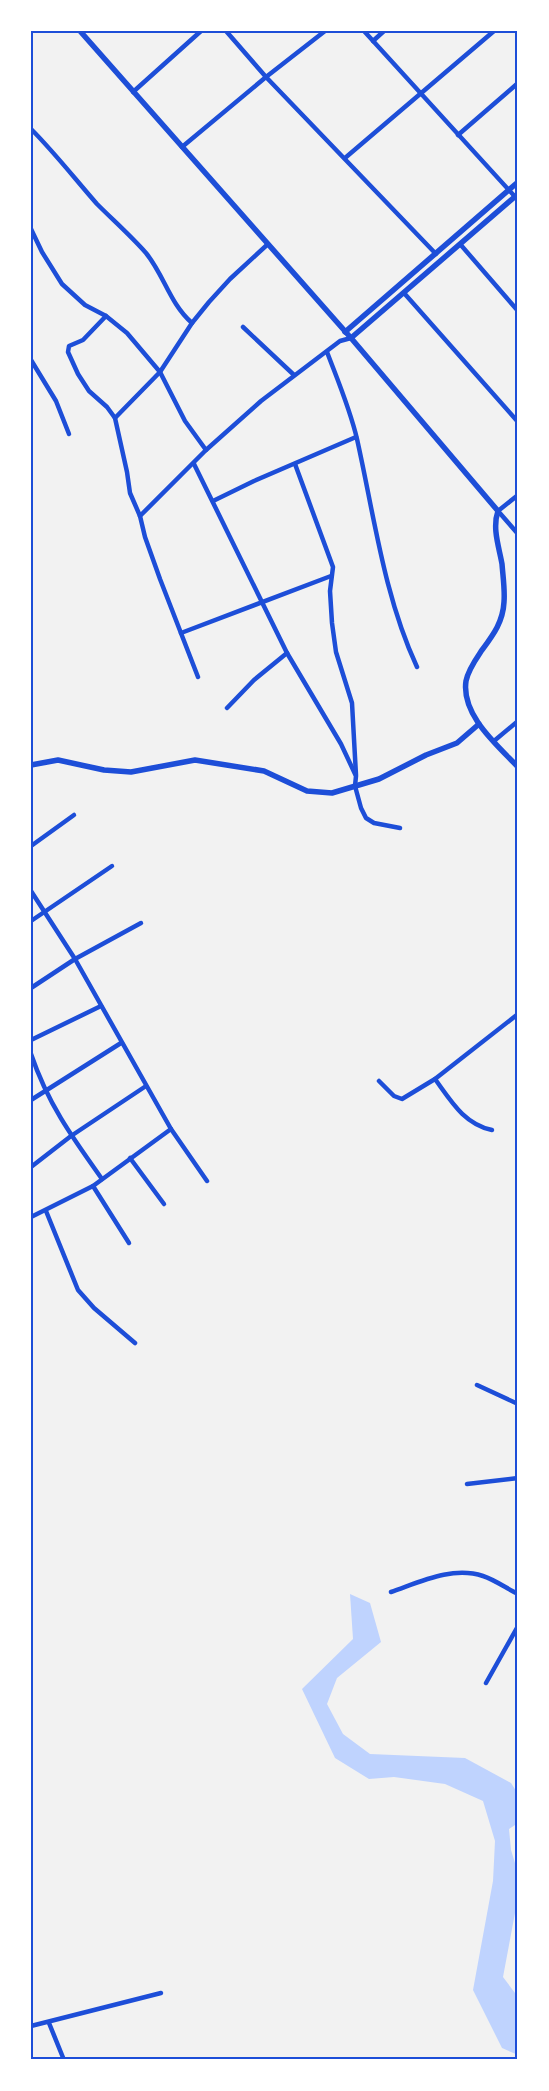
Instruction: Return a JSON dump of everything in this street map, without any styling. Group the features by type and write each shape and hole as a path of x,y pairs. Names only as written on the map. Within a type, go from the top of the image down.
{"street":[{"path":"80,31 351,338 518,534"},
{"path":"133,92 201,31"},
{"path":"226,31 266,76 436,254"},
{"path":"182,148 266,76 325,31"},
{"path":"340,341 351,338 517,197 364,31"},
{"path":"373,41 384,31"},
{"path":"345,158 376,129 422,95 494,31"},
{"path":"458,135 518,83"},
{"path":"31,129 52,149 96,202 145,252 156,266 178,310 192,323"},
{"path":"140,516 206,450 261,401 340,341 345,332 518,182"},
{"path":"31,229 42,252 62,284 85,304 106,316 127,333 160,372 185,421 206,450"},
{"path":"115,418 160,372 192,323 230,279 268,244"},
{"path":"460,244 518,311"},
{"path":"404,293 518,422"},
{"path":"106,316 83,340 72,343 67,348 78,374 89,391 115,418 130,493 198,677"},
{"path":"243,327 294,376"},
{"path":"327,352 344,397 356,437 398,618 417,667"},
{"path":"31,360 56,401 69,434"},
{"path":"213,501 356,437"},
{"path":"194,464 287,652 338,740 356,776"},
{"path":"295,464 333,566 331,576 332,624 335,642 352,703 356,786 361,808 366,818 374,823 400,828"},
{"path":"518,496 498,511 495,523 503,582 503,616 495,632 472,666 466,681 468,700 479,724 518,767"},
{"path":"181,633 262,600 331,576"},
{"path":"227,708 254,680 287,652"},
{"path":"494,741 518,721"},
{"path":"31,766 58,760 95,769 131,772 195,760 264,771 314,792 332,793 379,779 426,755 457,743 479,724"},
{"path":"31,846 74,814"},
{"path":"31,921 112,866"},
{"path":"31,891 75,959 171,1129 208,1181"},
{"path":"31,988 75,959 141,923"},
{"path":"31,1040 101,1006"},
{"path":"379,1081 394,1096 402,1099 435,1079 518,1014"},
{"path":"31,1100 121,1043"},
{"path":"31,1054 45,1092 71,1136 102,1179"},
{"path":"435,1079 469,1121 492,1130"},
{"path":"31,1167 71,1136 146,1086"},
{"path":"31,1217 93,1186 171,1129"},
{"path":"130,1158 164,1204"},
{"path":"93,1186 129,1243"},
{"path":"46,1211 78,1290 94,1308 135,1343"},
{"path":"477,1385 518,1404"},
{"path":"467,1484 518,1478"},
{"path":"391,1592 443,1575 459,1572 483,1576 518,1594"},
{"path":"486,1683 518,1626"},
{"path":"31,2026 49,2023 161,1993"},
{"path":"49,2023 64,2060"}],"water":[{"path":"350,1594 370,1603 381,1642 337,1678 327,1704 343,1734 370,1754 465,1758 511,1783 518,1794 518,1823 509,1829 511,1850 518,1873 518,1897 503,1977 518,1997 518,2055 502,2048 473,1990 493,1881 495,1841 483,1801 445,1784 394,1777 369,1779 335,1758 302,1689 353,1639"}]}
